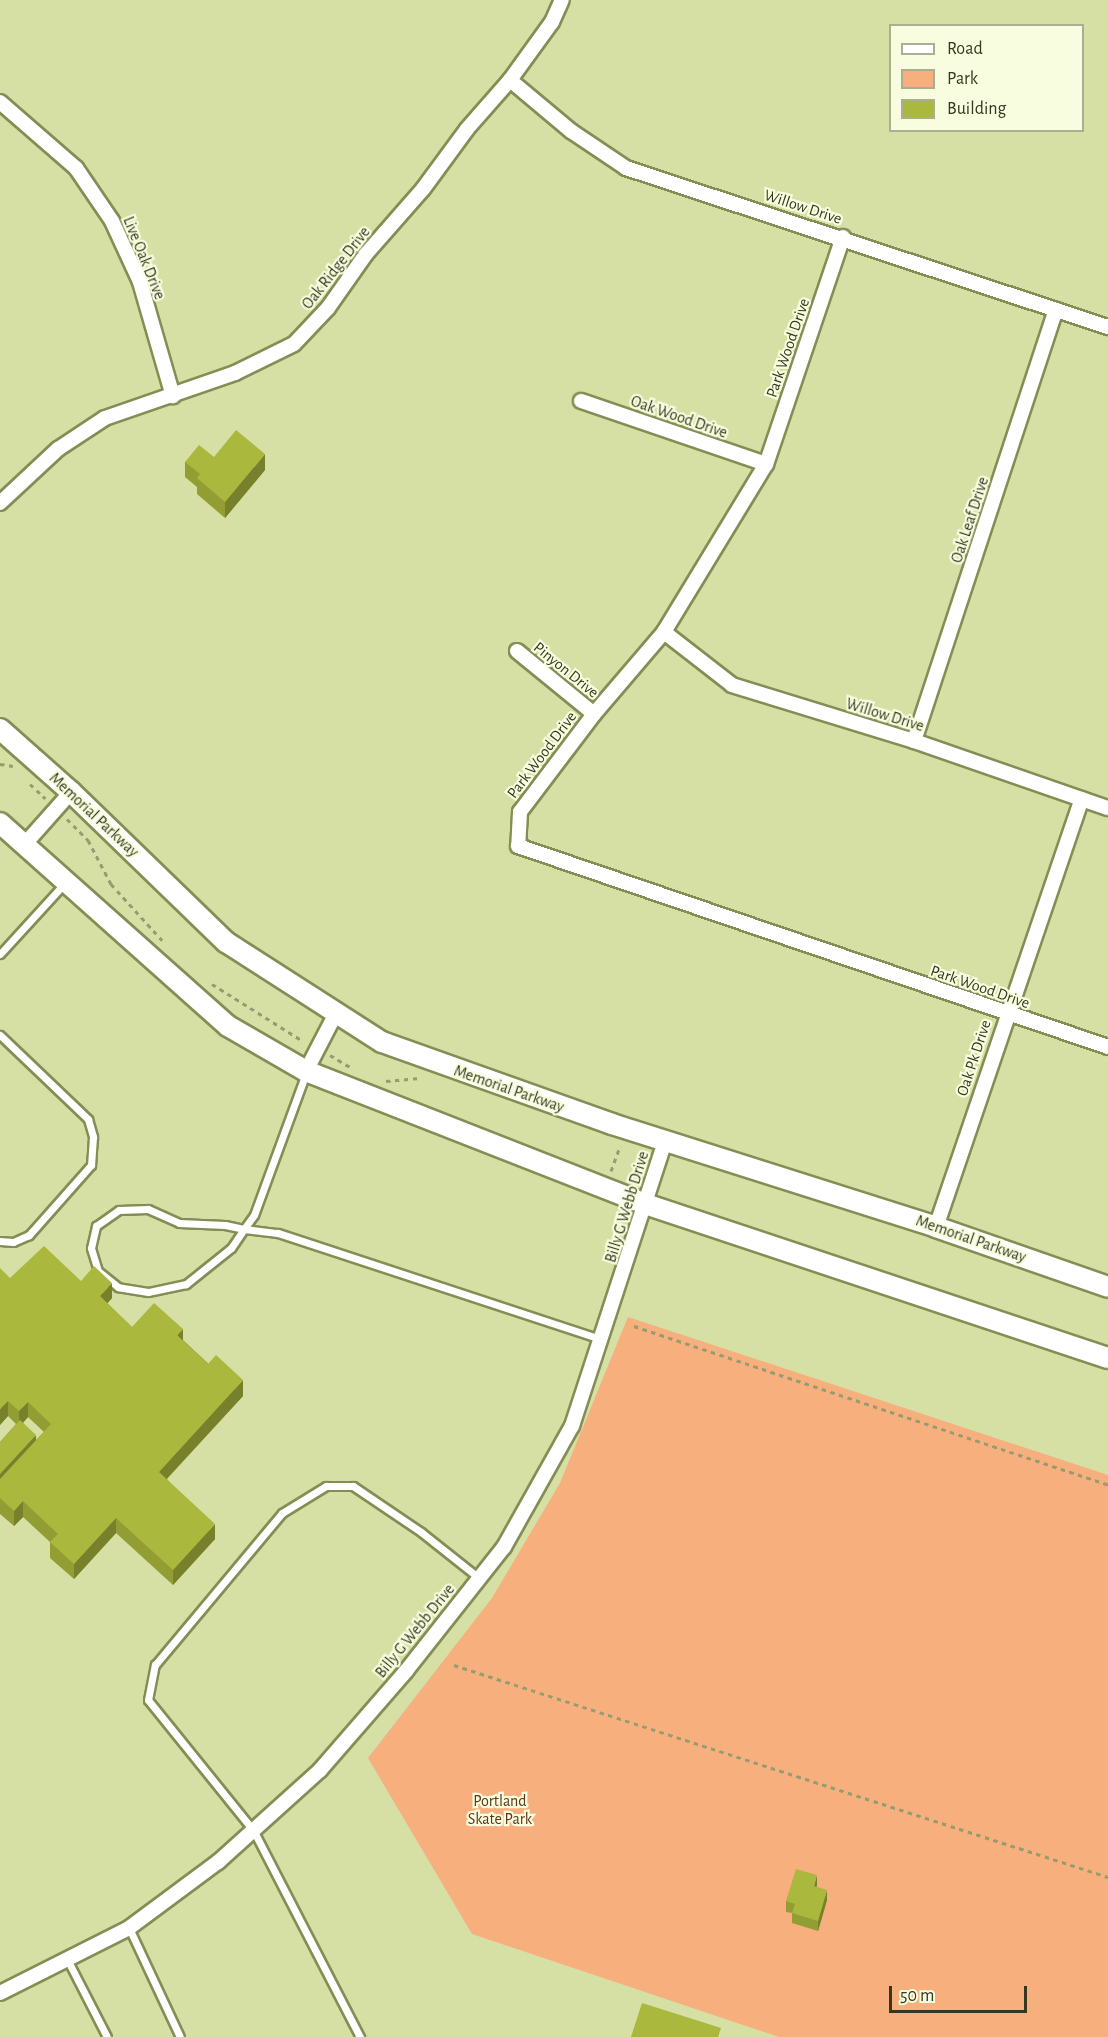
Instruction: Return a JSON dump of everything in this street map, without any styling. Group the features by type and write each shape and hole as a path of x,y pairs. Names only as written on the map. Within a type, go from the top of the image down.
{"street":[{"name":"Oak Ridge Drive","path":"0,503 58,449 105,418 235,373 294,344 328,308 366,254 423,189 467,129 510,80 552,22 562,0"},
{"name":"Willow Drive","path":"510,80 571,131 626,168 843,237 1108,327"},
{"name":"Live Oak Drive","path":"0,102 76,168 112,221 140,282 173,396"},
{"name":"Park Wood Drive","path":"843,237 766,464 664,632 594,714 520,812 518,846 1108,1047"},
{"name":"Oak Leaf Drive","path":"914,741 1056,310"},
{"name":"Oak Wood Drive","path":"581,400 766,464"},
{"name":"Willow Drive","path":"664,632 732,685 914,741 1108,808"},
{"name":"Pinyon Drive","path":"517,651 594,714"},
{"name":"Memorial Parkway","path":"0,729 71,792 226,942 335,1015 382,1042 463,1074 936,1227 1108,1287"},
{"path":"24,845 71,792"},
{"name":"Oak Pk Drive","path":"936,1227 1006,1014 1082,799"},
{"path":"0,823 228,1026 306,1071 645,1204 1108,1358"},
{"path":"306,1071 335,1015"},
{"name":"Billy G Webb Drive","path":"0,1993 68,1961 129,1928 253,1830 320,1770 504,1547 572,1426 665,1141"}],"lane":[{"path":"0,954 66,882"},
{"path":"0,1035 88,1119 93,1137 92,1165 29,1235 13,1242 0,1241"},
{"path":"306,1071 254,1215 244,1229 231,1248 186,1284 148,1292 118,1287 98,1271 91,1248 96,1226 119,1210 148,1209 179,1224 244,1229 278,1233 602,1339"},
{"path":"360,2037 253,1830 148,1700 155,1665 282,1513 326,1486 353,1486 421,1532 479,1578"},
{"path":"129,1928 180,2037"},
{"path":"68,1961 107,2037"}],"path":[{"path":"634,1326 1108,1485"},
{"path":"454,1665 1108,1877"}],"green space":[{"name":"Portland Skate Park","path":"628,1317 1108,1475 1108,2037 779,2037 472,1934 368,1758 492,1598 560,1483"}],"building":[{"path":"236,430 265,454 225,502 197,478 200,474 185,462 199,445 214,457"},
{"path":"44,1246 81,1281 94,1266 112,1283 100,1296 132,1327 154,1303 183,1329 177,1335 208,1364 216,1355 243,1380 159,1472 215,1524 173,1570 116,1518 74,1564 50,1542 58,1534 23,1501 14,1511 0,1498 0,1479 51,1424 28,1402 19,1411 8,1401 0,1409 0,1268 10,1278"},
{"path":"20,1420 36,1435 0,1474 0,1442"},
{"path":"796,1869 817,1875 814,1886 827,1890 818,1921 792,1913 795,1904 786,1901"},
{"path":"642,2003 721,2028 718,2037 631,2037"}]}
